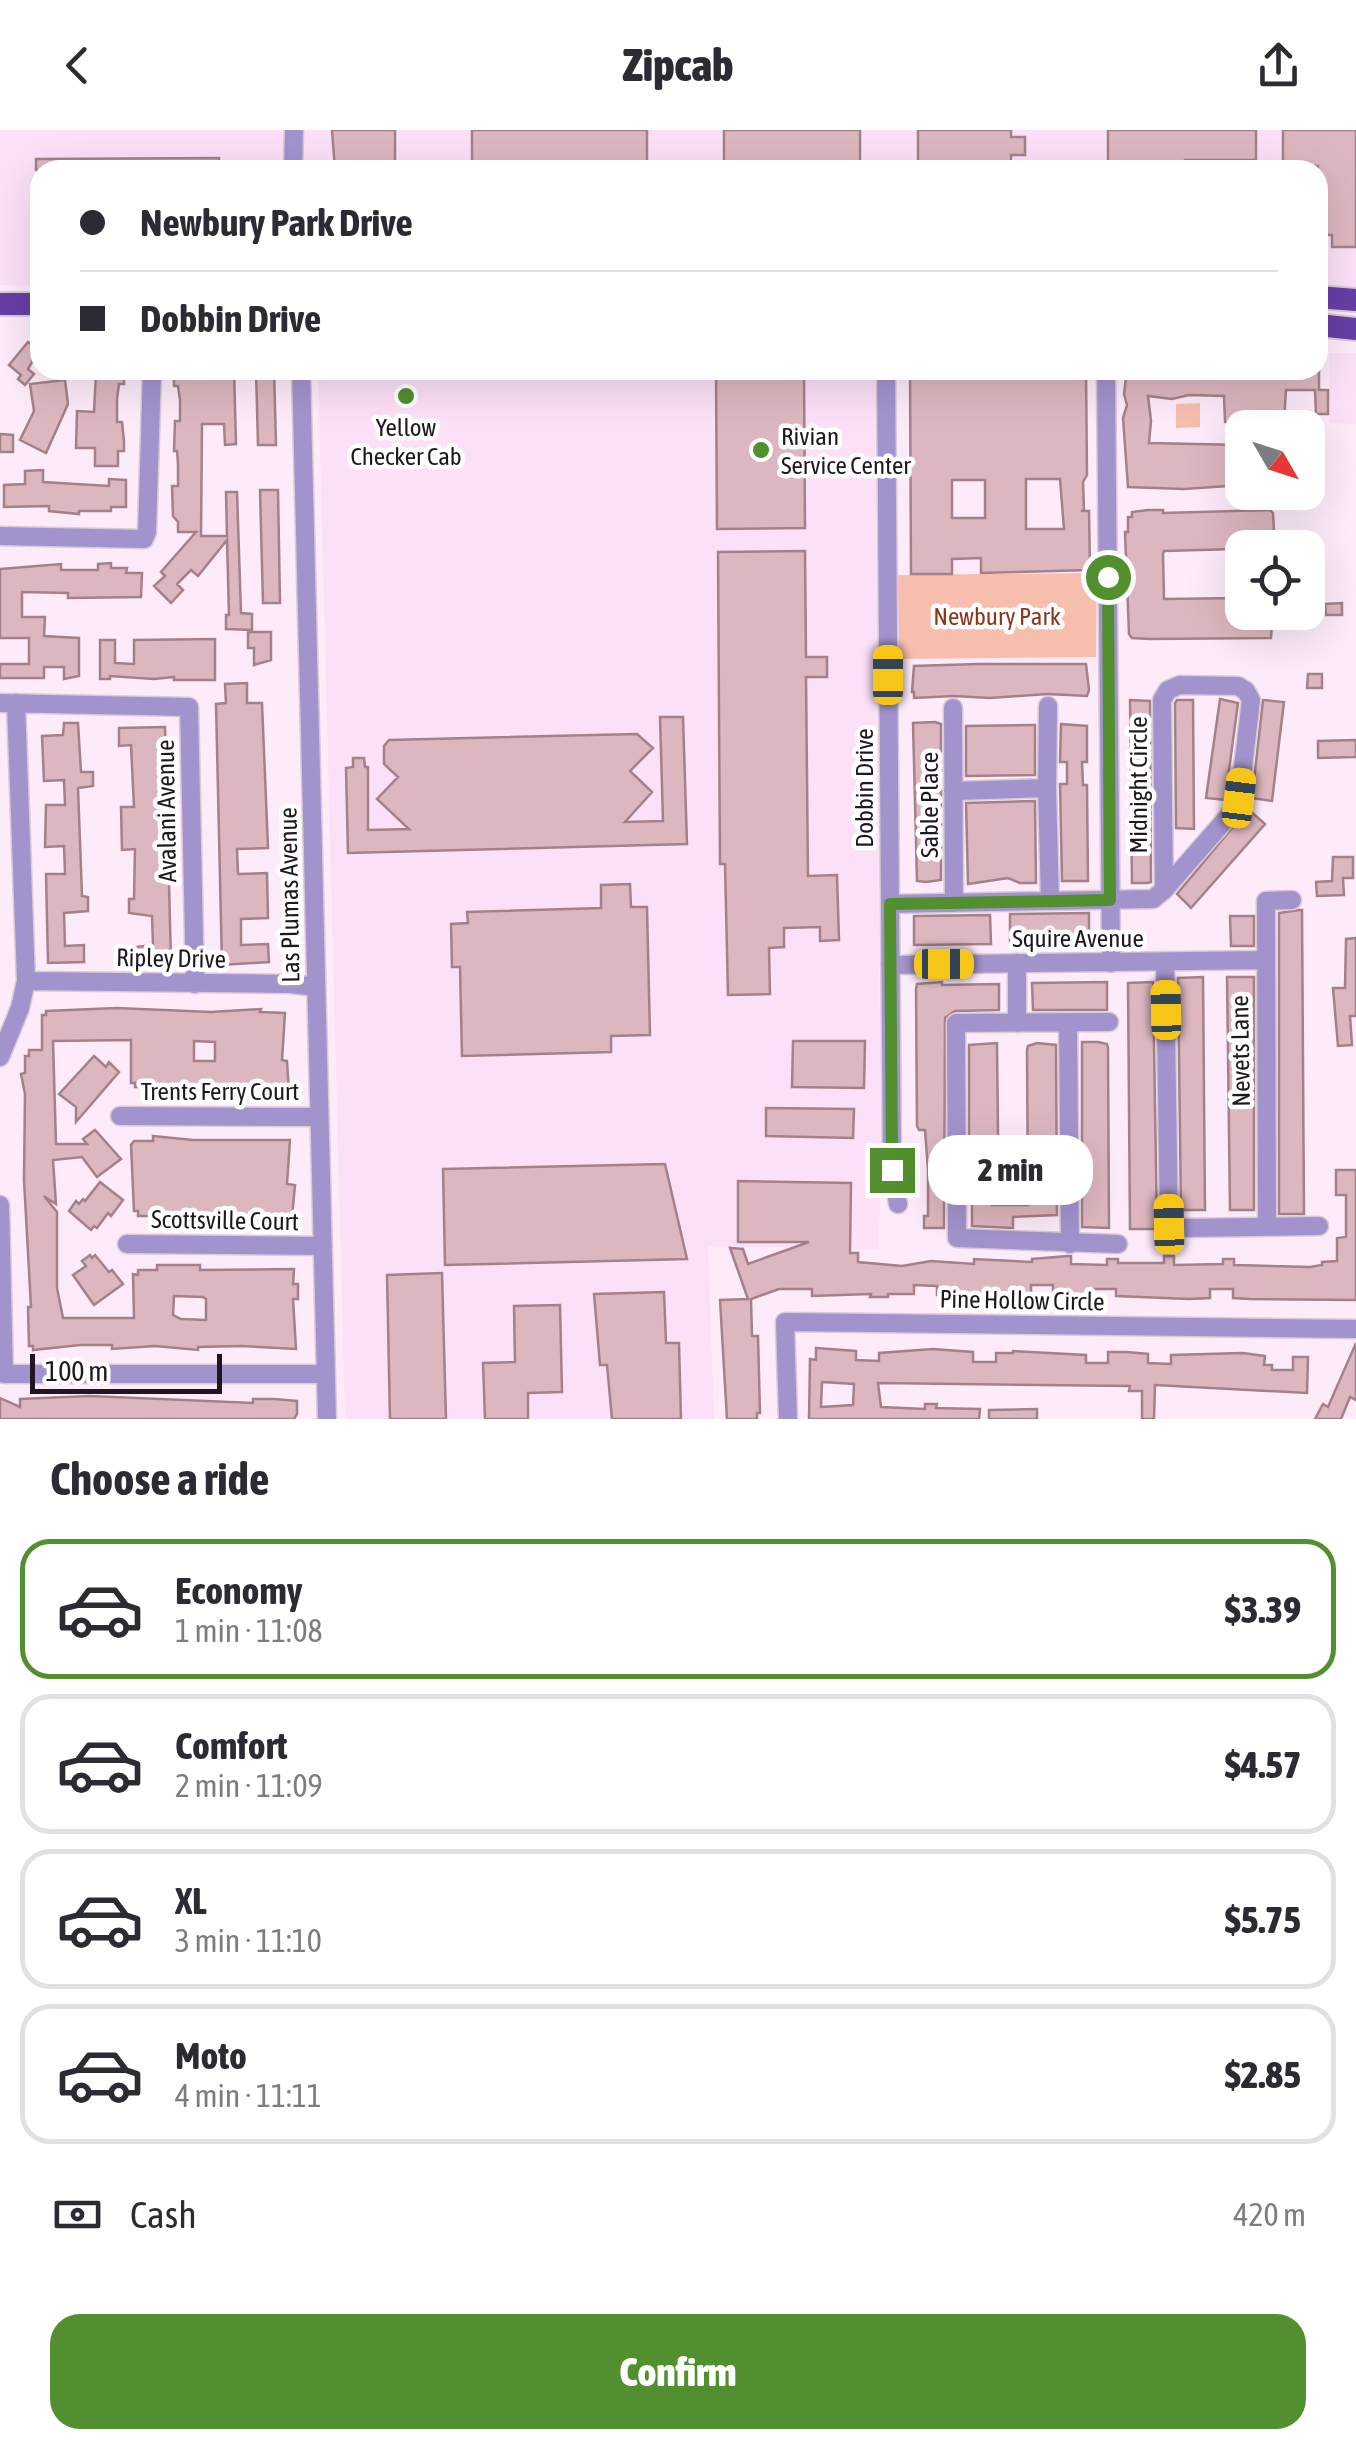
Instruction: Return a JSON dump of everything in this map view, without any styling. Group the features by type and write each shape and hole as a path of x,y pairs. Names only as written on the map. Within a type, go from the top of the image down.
{"main road":[{"path":"1328,298 1356,300"},
{"path":"0,304 30,304"},
{"path":"1328,326 1356,329"}],"street":[{"path":"293,160 294,130"},
{"path":"0,536 144,539 148,532 152,380"},
{"name":"Las Plumas Avenue","path":"301,380 326,1419"},
{"name":"Dobbin Drive","path":"886,380 892,1170 898,1204"},
{"path":"1106,380 1111,963"},
{"name":"Midnight Circle","path":"1180,685 1238,686 1251,700 1238,801 1234,811 1164,890 1162,700 1168,690 1180,685"},
{"path":"0,1057 20,1008 26,981 8,703"},
{"name":"Avalani Avenue","path":"8,703 189,706 195,984"},
{"path":"1048,706 1050,900"},
{"name":"Sable Place","path":"953,708 954,902"},
{"path":"954,791 1047,788"},
{"path":"890,904 1153,899 1164,890"},
{"name":"Nevets Lane","path":"1267,1227 1266,900 1292,900"},
{"name":"Squire Avenue","path":"890,964 1265,960"},
{"path":"1164,962 1169,1224 1185,1228 1319,1226"},
{"path":"1016,964 1016,1023"},
{"name":"Ripley Drive","path":"26,981 316,987"},
{"path":"1068,1022 1070,1244"},
{"path":"1109,1022 956,1024 957,1238 1118,1244"},
{"name":"Trents Ferry Court","path":"120,1116 319,1117"},
{"path":"0,1205 4,1374 326,1374"},
{"name":"Scottsville Court","path":"127,1244 322,1246"},
{"name":"Pine Hollow Circle","path":"788,1419 785,1322 1356,1329"}],"shaded area":[{"path":"0,130 1356,130 1356,308 1328,306 1328,160 30,160 30,286 0,285"},
{"path":"1329,353 1356,353 1356,424 1329,423"},
{"path":"318,380 875,380 881,1192 878,1249 708,1246 714,1419 345,1419"}],"green space":[{"path":"1200,403 1200,427 1176,428 1176,404"},
{"name":"Newbury Park","path":"1097,573 1096,657 899,659 898,575"}],"building":[{"path":"332,130 395,130 395,160 334,160"},
{"path":"472,130 647,130 647,160 472,160"},
{"path":"724,130 860,130 860,160 724,160"},
{"path":"918,130 1011,130 1011,137 1025,137 1025,155 1011,155 1011,160 918,160"},
{"path":"1108,130 1256,130 1256,160 1108,160"},
{"path":"1283,130 1356,130 1356,247 1332,247 1332,235 1328,235 1328,160 1283,160"},
{"path":"219,158 219,160 36,160"},
{"path":"30,343 30,379 25,385 18,379 21,375 9,365"},
{"path":"65,380 68,404 46,453 20,440 34,411 30,384"},
{"path":"96,380 124,380 124,384 119,384 117,399 117,422 122,422 124,441 124,451 118,451 118,466 95,466 95,448 76,448 77,411 94,412"},
{"path":"174,380 234,380 236,444 225,445 224,424 202,424 201,536 227,536 226,492 237,492 241,613 252,614 252,630 226,629 227,540 198,576 191,570 177,584 183,590 171,603 154,586 165,576 161,572 196,532 178,532 173,516 172,486 178,486 175,421 180,421 178,386 174,386"},
{"path":"256,380 274,380 276,445 258,445"},
{"name":"Rivian Service Center","path":"716,380 804,380 805,528 717,529"},
{"path":"910,380 1086,380 1087,475 1081,511 1089,511 1090,570 981,573 981,558 952,559 952,574 911,574","holes":["1026,479 1060,479 1064,529 1026,529","952,480 985,480 985,518 952,518"]},
{"path":"1126,380 1319,380 1319,390 1328,390 1328,414 1316,410 1315,390 1286,390 1285,410 1225,410 1225,422 1224,396 1148,396 1149,443 1225,445 1225,486 1128,487 1123,418 1127,405"},
{"path":"0,434 13,435 13,452 0,452"},
{"path":"43,470 43,482 109,486 109,479 126,480 126,507 79,514 49,511 49,506 4,507 4,485 25,484 25,471"},
{"path":"260,490 278,490 280,603 263,603"},
{"path":"1270,510 1274,530 1225,530 1225,549 1163,554 1164,599 1225,598 1225,630 1272,630 1271,638 1132,638 1125,532 1132,512"},
{"path":"805,551 806,657 827,657 827,677 806,677 808,876 837,875 839,940 820,941 820,927 784,928 784,947 769,948 770,994 728,995 725,864 720,864 718,552"},
{"path":"111,563 111,568 127,568 126,573 142,573 141,597 68,598 68,593 22,592 22,617 45,617 44,636 79,638 79,676 64,679 64,667 44,667 44,678 0,678 0,664 29,664 29,638 0,638 0,569 61,564 61,570 98,570 98,564"},
{"path":"1342,603 1342,615 1326,615 1325,604"},
{"path":"248,632 271,632 271,660 254,665 254,648 248,648"},
{"path":"215,639 215,680 110,676 100,679 100,640 115,640 115,663 134,664 134,640"},
{"path":"1086,664 1089,690 1087,696 914,698 914,666"},
{"path":"1308,674 1322,674 1322,688 1307,688"},
{"path":"247,683 247,703 262,703 268,848 237,849 238,874 267,873 268,918 241,919 241,945 268,944 269,962 222,965 216,704 226,703 225,684"},
{"path":"1220,699 1238,703 1225,800 1206,798"},
{"path":"1130,700 1150,701 1151,882 1147,883 1132,883"},
{"path":"1177,700 1193,700 1194,829 1176,828"},
{"path":"1263,700 1284,702 1272,801 1252,798"},
{"path":"660,717 683,717 687,844 348,853 346,768 353,767 353,758 364,758 368,767 368,830 409,829 377,799 398,777 384,764 384,746 389,740 637,734 653,748 630,771 652,792 625,822 663,821"},
{"path":"64,723 78,723 81,772 93,772 93,786 78,788 82,896 88,897 88,911 64,913 65,946 84,945 84,962 48,963 46,874 65,874 64,846 45,847 46,805 65,805 64,780 44,781 42,736 63,735"},
{"path":"913,723 941,724 941,880 926,882 917,881"},
{"path":"1061,724 1087,726 1087,762 1082,762 1083,785 1087,785 1088,881 1062,881 1060,784 1067,784 1067,762 1060,762"},
{"path":"1035,725 1035,775 966,776 966,726"},
{"path":"165,727 171,962 135,963 135,947 153,945 152,916 129,913 129,899 134,899 135,849 122,850 121,807 134,807 131,745 119,746 119,728"},
{"path":"1356,740 1356,757 1318,758 1318,741"},
{"path":"1035,801 1036,883 1008,878 968,884 966,803"},
{"path":"1248,809 1265,824 1191,908 1177,894"},
{"path":"1333,857 1353,857 1353,878 1343,878 1344,895 1317,896 1316,882 1332,881"},
{"path":"630,884 631,907 647,907 650,1035 611,1036 611,1052 462,1056 460,967 452,967 451,924 468,923 467,912 601,908 601,885"},
{"path":"1302,910 1304,1214 1279,1214 1279,913"},
{"path":"1089,913 1089,943 1010,944 1010,914"},
{"path":"990,915 991,944 914,945 914,916"},
{"path":"1230,916 1254,916 1254,946 1231,946"},
{"path":"1356,938 1356,1016 1350,1016 1352,1045 1338,1046 1333,988 1345,988 1346,939"},
{"path":"1203,977 1205,1210 1181,1210 1178,978"},
{"path":"1227,977 1254,977 1254,1210 1230,1210"},
{"path":"1107,982 1107,1010 1033,1010 1032,983"},
{"path":"1153,982 1157,1229 1130,1229 1128,983"},
{"path":"917,984 999,984 999,1010 955,1011 945,1018 944,1228 924,1228 924,1216 928,1216 928,1170 925,1130 917,1126 916,989"},
{"path":"261,1009 260,1012 285,1013 282,1060 287,1061 289,1092 152,1091 152,1087 135,1087 131,1083 131,1040 53,1041 56,1144 87,1144 83,1139 95,1130 121,1159 97,1177 82,1157 53,1160 56,1204 44,1196 57,1212 57,1288 63,1318 134,1318 133,1274 138,1275 138,1270 157,1270 157,1265 200,1265 200,1270 294,1269 293,1284 298,1284 298,1299 293,1299 296,1349 112,1349 112,1345 80,1345 33,1350 29,1346 25,1094 21,1074 25,1073 29,1050 42,1050 42,1015 46,1011","holes":["194,1041 215,1042 215,1061 194,1061","174,1296 206,1299 206,1320 173,1315"]},
{"path":"793,1041 865,1041 864,1088 792,1087"},
{"path":"1082,1042 1107,1044 1108,1048 1109,1228 1082,1227"},
{"path":"997,1043 998,1139 989,1139 992,1205 1028,1205 1027,1050 1037,1043 1056,1045 1057,1215 1013,1217 1013,1228 972,1226 969,1196 969,1045"},
{"path":"94,1056 106,1067 109,1062 119,1072 76,1122 76,1107 59,1094"},
{"path":"766,1108 854,1109 853,1138 766,1136"},
{"path":"153,1136 290,1140 287,1184 295,1185 292,1217 288,1221 226,1221 226,1216 155,1220 155,1216 138,1216 138,1211 134,1211 131,1145 134,1141 153,1141"},
{"path":"665,1164 687,1259 445,1265 443,1169"},
{"path":"1336,1170 1356,1170 1356,1300 1233,1298 1233,1289 1210,1289 1210,1298 1189,1299 1116,1296 1116,1289 1093,1289 1093,1298 1053,1297 1053,1285 1031,1285 1031,1295 978,1298 937,1295 937,1286 914,1285 914,1294 888,1297 812,1296 812,1289 779,1289 751,1299 752,1336 758,1336 760,1413 757,1419 727,1419 720,1300 748,1299 730,1248 743,1249 748,1264 809,1242 738,1242 738,1181 851,1183 850,1253 858,1253 858,1262 902,1266 931,1261 974,1264 974,1259 1032,1262 1071,1256 1071,1264 1107,1265 1107,1259 1118,1259 1118,1263 1164,1263 1164,1256 1174,1256 1174,1265 1223,1264 1223,1259 1234,1259 1234,1265 1310,1267 1337,1261 1337,1238 1346,1237 1346,1195 1336,1195"},
{"path":"100,1182 123,1200 111,1216 108,1213 91,1230 69,1211 76,1201 85,1201"},
{"path":"95,1255 123,1284 94,1305 73,1275 86,1266 82,1261"},
{"path":"442,1273 446,1419 390,1419 387,1275"},
{"path":"664,1292 666,1343 679,1343 681,1419 612,1419 607,1365 600,1365 594,1294"},
{"path":"560,1305 562,1392 528,1393 528,1419 485,1419 483,1363 515,1362 514,1306"},
{"path":"1356,1343 1356,1400 1350,1397 1341,1419 1315,1419 1323,1404 1328,1407"},
{"path":"816,1348 856,1351 856,1360 879,1361 879,1353 933,1349 973,1352 973,1362 996,1362 996,1353 1013,1351 1086,1355 1086,1363 1108,1363 1108,1352 1127,1352 1148,1354 1148,1363 1171,1364 1171,1355 1243,1353 1265,1356 1264,1365 1272,1365 1272,1370 1293,1370 1293,1357 1308,1357 1307,1393 1155,1385 1154,1419 1142,1419 1142,1391 1129,1391 1130,1386 878,1383 881,1407 925,1409 925,1404 937,1404 936,1408 980,1409 979,1419 809,1419 810,1359 816,1360","holes":["822,1382 854,1384 853,1405 821,1407"]},
{"path":"90,1396 253,1403 253,1399 297,1401 297,1414 294,1419 0,1419 0,1398 20,1407 20,1399"},
{"path":"1037,1409 1037,1419 989,1419 989,1410"}],"place":[{"name":"Yellow Checker Cab","path":"406,396"},
{"name":"Rivian Service Center","path":"761,450"}],"route":[{"path":"892,1170 890,904 1110,900 1108,577"}]}
